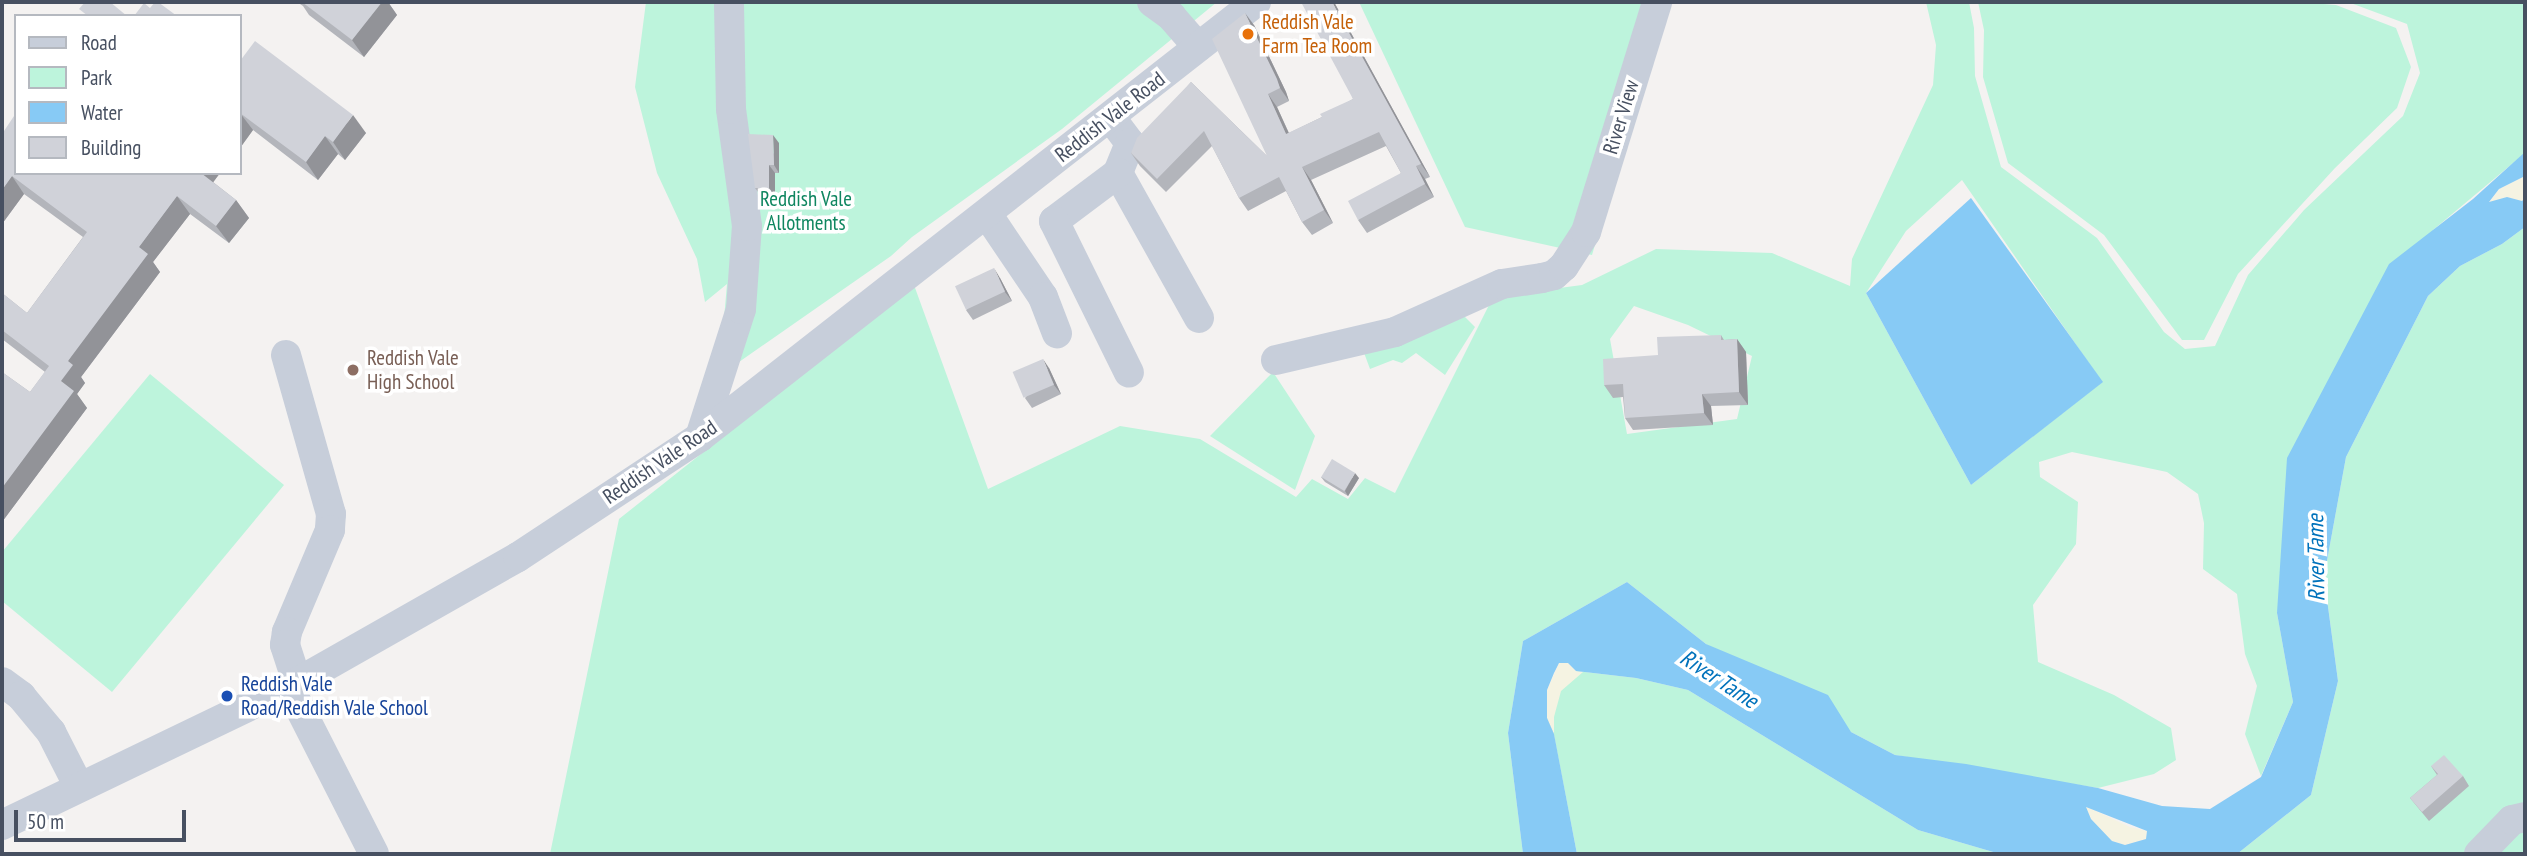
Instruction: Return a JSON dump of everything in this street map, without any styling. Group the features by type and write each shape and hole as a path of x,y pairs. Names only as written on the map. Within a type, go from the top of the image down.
{"street":[{"path":"700,437 741,309 747,226 731,109 729,2"},
{"path":"1152,2 1171,16 1198,47"},
{"name":"Reddish Vale Road","path":"2,825 293,684 518,557 700,437 1256,2"},
{"name":"River View","path":"1276,360 1395,332 1503,284 1554,275 1564,266 1586,232 1657,2"},
{"path":"1111,118 1130,143 1118,173 1054,221 1129,373"},
{"path":"1118,173 1199,318"},
{"path":"987,214 1043,297 1057,332"},
{"path":"286,355 331,514 330,530 287,632 285,645 293,684 374,854"},
{"path":"2,682 21,696 51,732 79,787"},
{"path":"2479,854 2512,820 2525,817"}],"green space":[{"name":"Reddish Vale Allotments","path":"646,2 1217,2 1062,129 912,237 891,256 719,376 727,284 705,302 697,259 657,173 635,87"},
{"path":"1359,2 1666,2 1592,255 1465,227"},
{"path":"1926,2 1969,2 1974,28 1975,76 2001,167 2097,238 2164,332 2185,349 2215,346 2248,275 2304,210 2403,116 2420,73 2407,24 2348,2 2525,2 2525,153 2433,230 2277,613 2293,702 2261,776 2245,734 2257,686 2245,654 2237,594 2203,569 2204,523 2198,494 2167,472 2072,452 2039,462 2040,477 2078,502 2076,544 2033,605 2038,662 2114,695 2171,728 2176,760 2154,774 2098,788 1895,755 1851,732 1706,644 1627,582 1523,641 1508,733 1523,854 550,854 619,519 914,285 988,489 1120,426 1200,439 1296,497 1312,479 1348,499 1365,478 1395,493 1493,297 1582,285 1656,249 1772,253 1850,286 1852,259 1933,85 1936,45","holes":["1962,180 2102,382 1971,485 1866,293 1906,231","1634,306 1688,325 1752,356 1737,419 1627,434 1610,339"]},
{"path":"1978,2 2299,2 2336,5 2396,28 2411,67 2397,108 2335,168 2238,274 2204,340 2182,340 2104,235 2008,163 1983,77 1984,30"},
{"path":"2525,227 2525,854 2237,854 2311,795 2338,681 2324,577 2346,457 2428,296 2460,266 2502,244"},
{"path":"1459,311 1475,327 1445,375 1416,353 1402,363 1393,360 1370,369 1363,350"},
{"path":"1273,372 1315,436 1295,490 1210,436"},
{"path":"150,374 284,485 112,692 2,601 2,552"},
{"path":"1576,671 1636,678 1688,690 1918,830 2000,854 1577,854 1554,735 1547,718 1547,690"}],"sand":[{"path":"2525,176 2525,198 2522,201 2507,197 2489,203 2499,189"},
{"path":"1559,663 1568,663 1576,671 1583,672 1561,691 1554,717 1554,734 1547,718 1547,690"},
{"path":"2085,806 2130,827 2147,831 2146,839 2125,845 2112,841 2091,819"}],"water":[{"name":"River Tame","path":"2525,152 2525,176 2499,189 2489,202 2507,197 2522,201 2525,198 2525,227 2502,244 2460,266 2428,296 2346,457 2324,577 2338,681 2311,795 2237,854 2000,854 1918,830 1688,690 1636,678 1576,671 1568,663 1559,663 1547,690 1547,718 1554,734 1577,854 1523,854 1508,733 1523,641 1627,582 1706,644 1828,695 1851,732 1895,755 1966,764 2098,788 2162,806 2210,809 2261,777 2293,702 2277,613 2287,458 2389,264 2473,199","holes":["2086,807 2147,831 2146,839 2125,845 2112,841 2091,819"]},
{"path":"1971,198 2103,382 1971,485 1866,293"}],"building":[{"path":"85,2 110,2 125,14 85,14 79,9"},
{"path":"158,2 174,14 136,14 144,3 150,8"},
{"path":"302,2 382,2 352,40"},
{"path":"1301,2 1332,2 1421,164 1416,166 1425,184 1358,220 1348,201 1401,173 1379,132 1302,167 1324,210 1302,222 1279,177 1239,198 1204,131 1157,179 1131,153 1137,138 1191,82 1267,156 1212,39 1245,13 1277,79 1280,88 1268,94 1286,134 1353,99"},
{"path":"255,41 353,115 333,142 325,136 306,162 242,114 242,58"},
{"path":"14,116 14,175 204,175 236,200 216,226 177,196 139,247 148,254 68,361 73,365 61,381 74,391 2,488 2,372 30,392 49,366 2,330 2,293 27,313 87,232 12,176 2,190 2,134"},
{"path":"748,134 773,135 774,165 769,165 769,188 755,188"},
{"path":"994,268 1005,292 966,310 955,286"},
{"path":"1721,335 1721,340 1737,339 1739,392 1702,394 1704,413 1625,418 1623,384 1604,385 1603,359 1658,355 1657,337"},
{"path":"1043,359 1054,385 1024,398 1013,372"},
{"path":"1332,459 1355,473 1344,491 1321,477"},
{"path":"2444,755 2463,776 2422,812 2410,798 2438,774 2431,766"}],"place":[{"name":"Reddish Vale Farm Tea Room","path":"1248,34"},
{"name":"Reddish Vale High School","path":"353,370"},
{"name":"Reddish Vale Road/Reddish Vale School","path":"227,696"}]}
